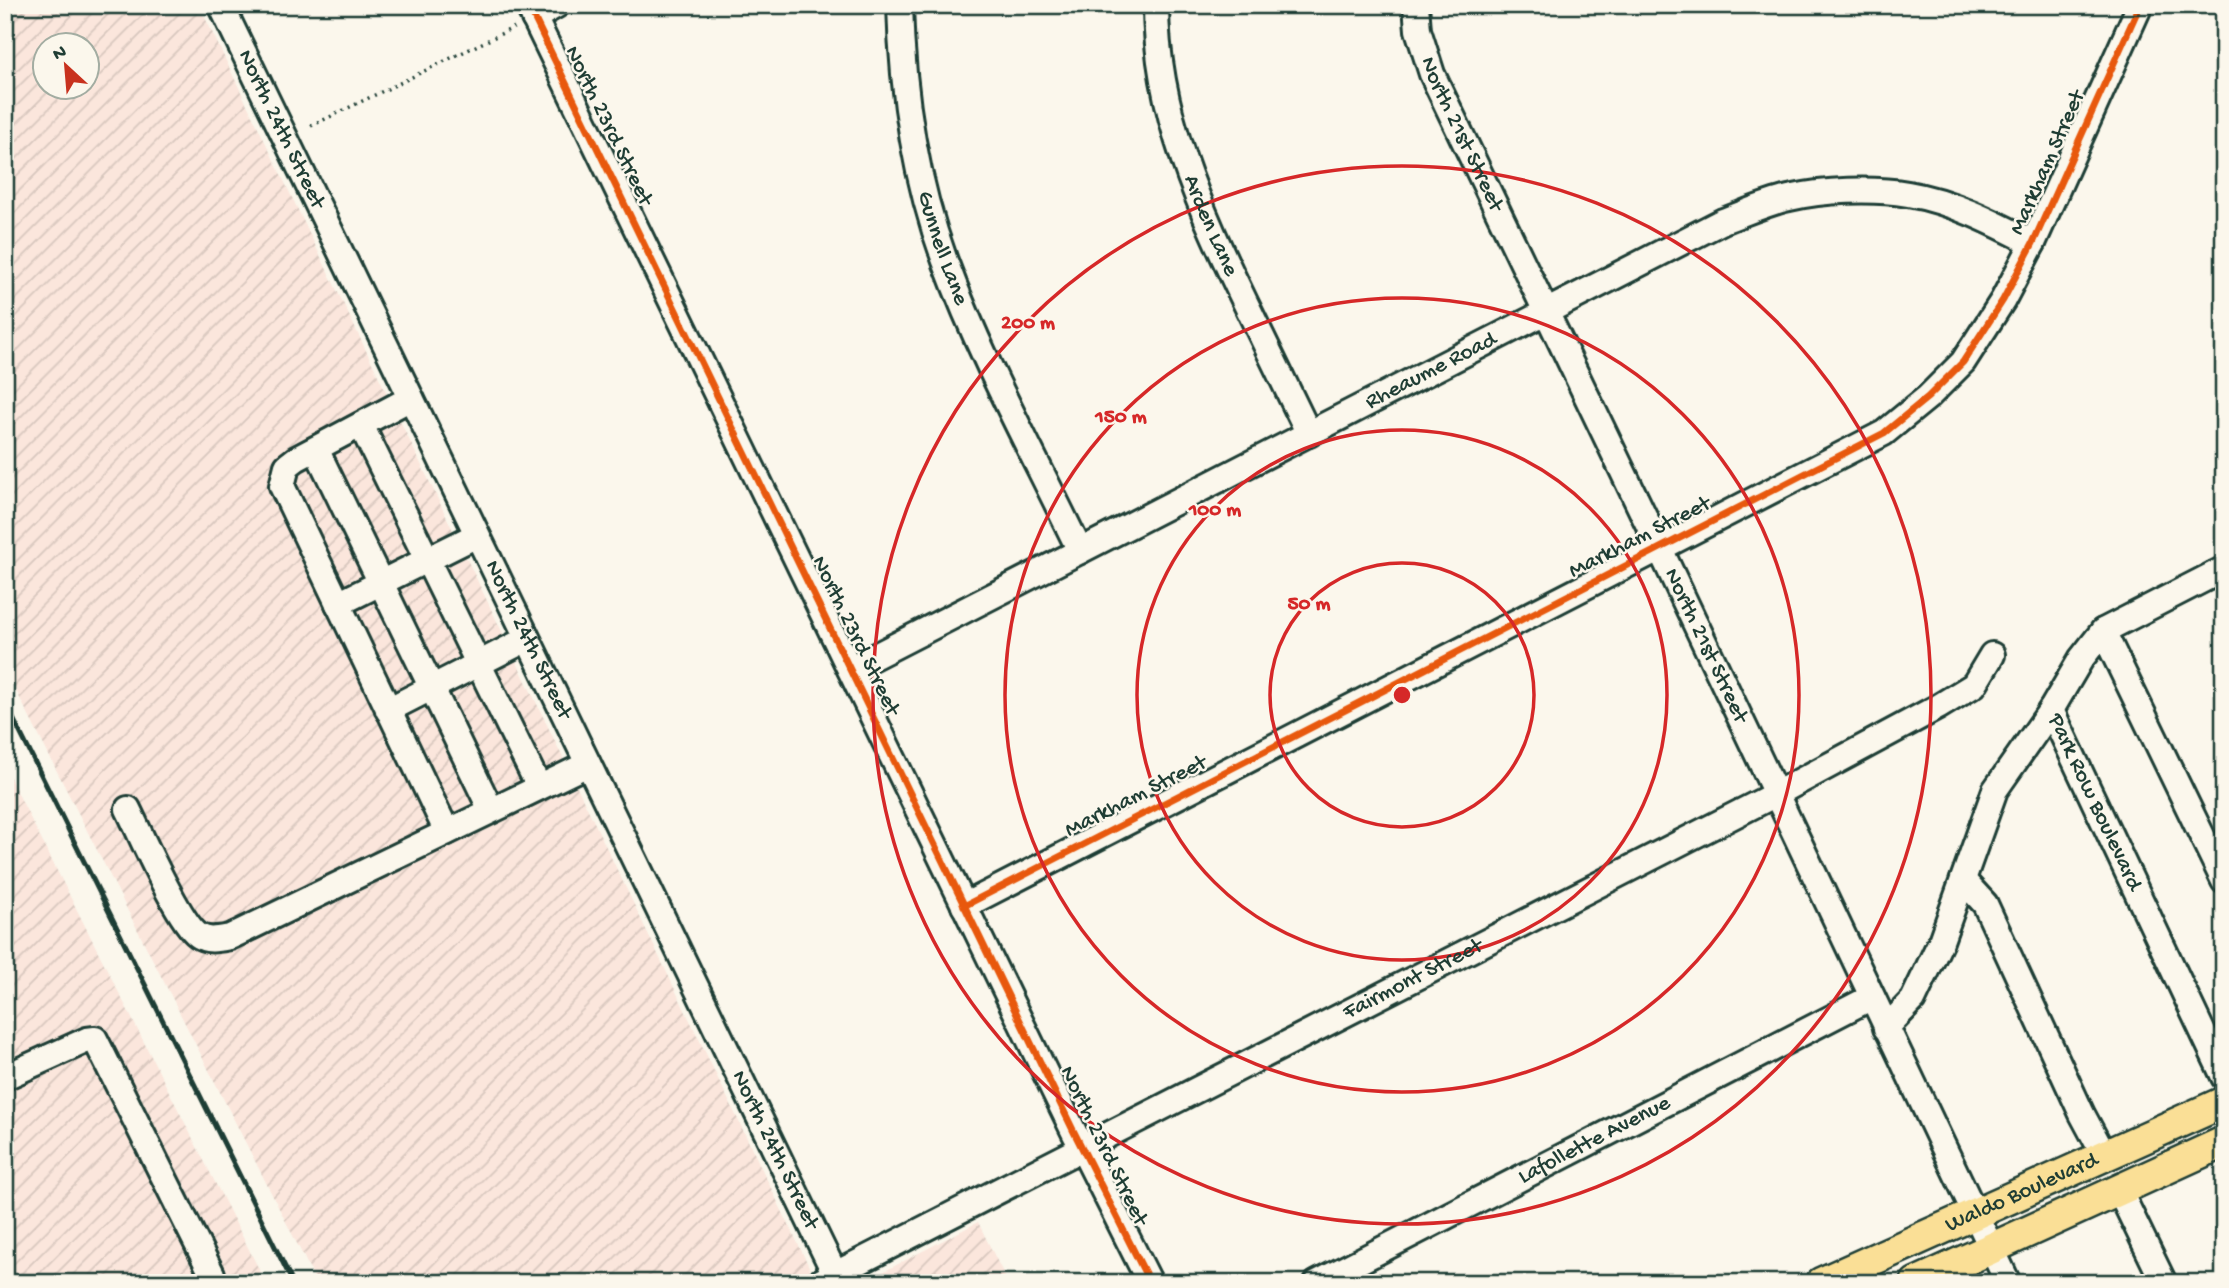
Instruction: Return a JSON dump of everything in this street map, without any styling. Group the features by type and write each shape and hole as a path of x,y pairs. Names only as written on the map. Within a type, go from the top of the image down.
{"main road":[{"name":"Waldo Boulevard","path":"1821,1283 2224,1101"},
{"name":"Waldo Boulevard","path":"1916,1283 2224,1142"}],"street":[{"name":"North 24th Street","path":"221,5 588,764 826,1278"},
{"path":"526,17 557,5"},
{"name":"Gunnell Lane","path":"900,5 904,78 912,134 924,193 945,259 969,322 1080,551"},
{"name":"Arden Lane","path":"1156,5 1163,84 1177,145 1213,237 1309,433"},
{"name":"North 21st Street","path":"1416,5 1418,30 1432,74 2008,1283"},
{"name":"Markham Street","path":"964,906 1884,433 1928,397 1963,362 2003,300 2034,243 2140,5"},
{"name":"North 23rd Street","path":"526,17 850,669 1082,1149 1150,1283"},
{"name":"Rheaume Road","path":"850,669 1723,221 1769,203 1823,192 1909,194 1947,205 2034,243"},
{"path":"411,398 287,466 282,486 447,832"},
{"path":"361,425 539,787"},
{"path":"316,449 491,810"},
{"path":"338,604 477,535"},
{"path":"2224,569 2103,631 2224,881"},
{"name":"Park Row Boulevard","path":"2103,631 2081,659 2051,710 2224,1077"},
{"path":"388,710 527,639"},
{"name":"Fairmont Street","path":"826,1278 1776,794 1974,685 1992,655"},
{"path":"1886,1028 1913,1000 1941,941 1994,790 2051,710"},
{"path":"128,809 184,920 199,936 213,940 230,937 588,764"},
{"path":"1963,880 1985,904 2082,1114 2104,1155"},
{"name":"Lafollette Avenue","path":"1317,1283 1872,997"},
{"path":"5,1077 87,1040 95,1039 212,1274 203,1283"},
{"path":"2119,1190 2164,1283"}],"path":[{"path":"311,126 526,17"}],"shaded area":[{"path":"5,5 199,5 817,1283 317,1283 5,669"},
{"path":"5,768 266,1283 5,1283"},
{"path":"978,1222 1008,1283 862,1283"}],"railway":[{"path":"5,702 293,1283"}],"cycle path":[{"path":"528,5 1074,1132 1150,1283"},
{"path":"964,906 1884,433 1928,397 1963,362 2003,300 2033,243 2140,5"}]}
